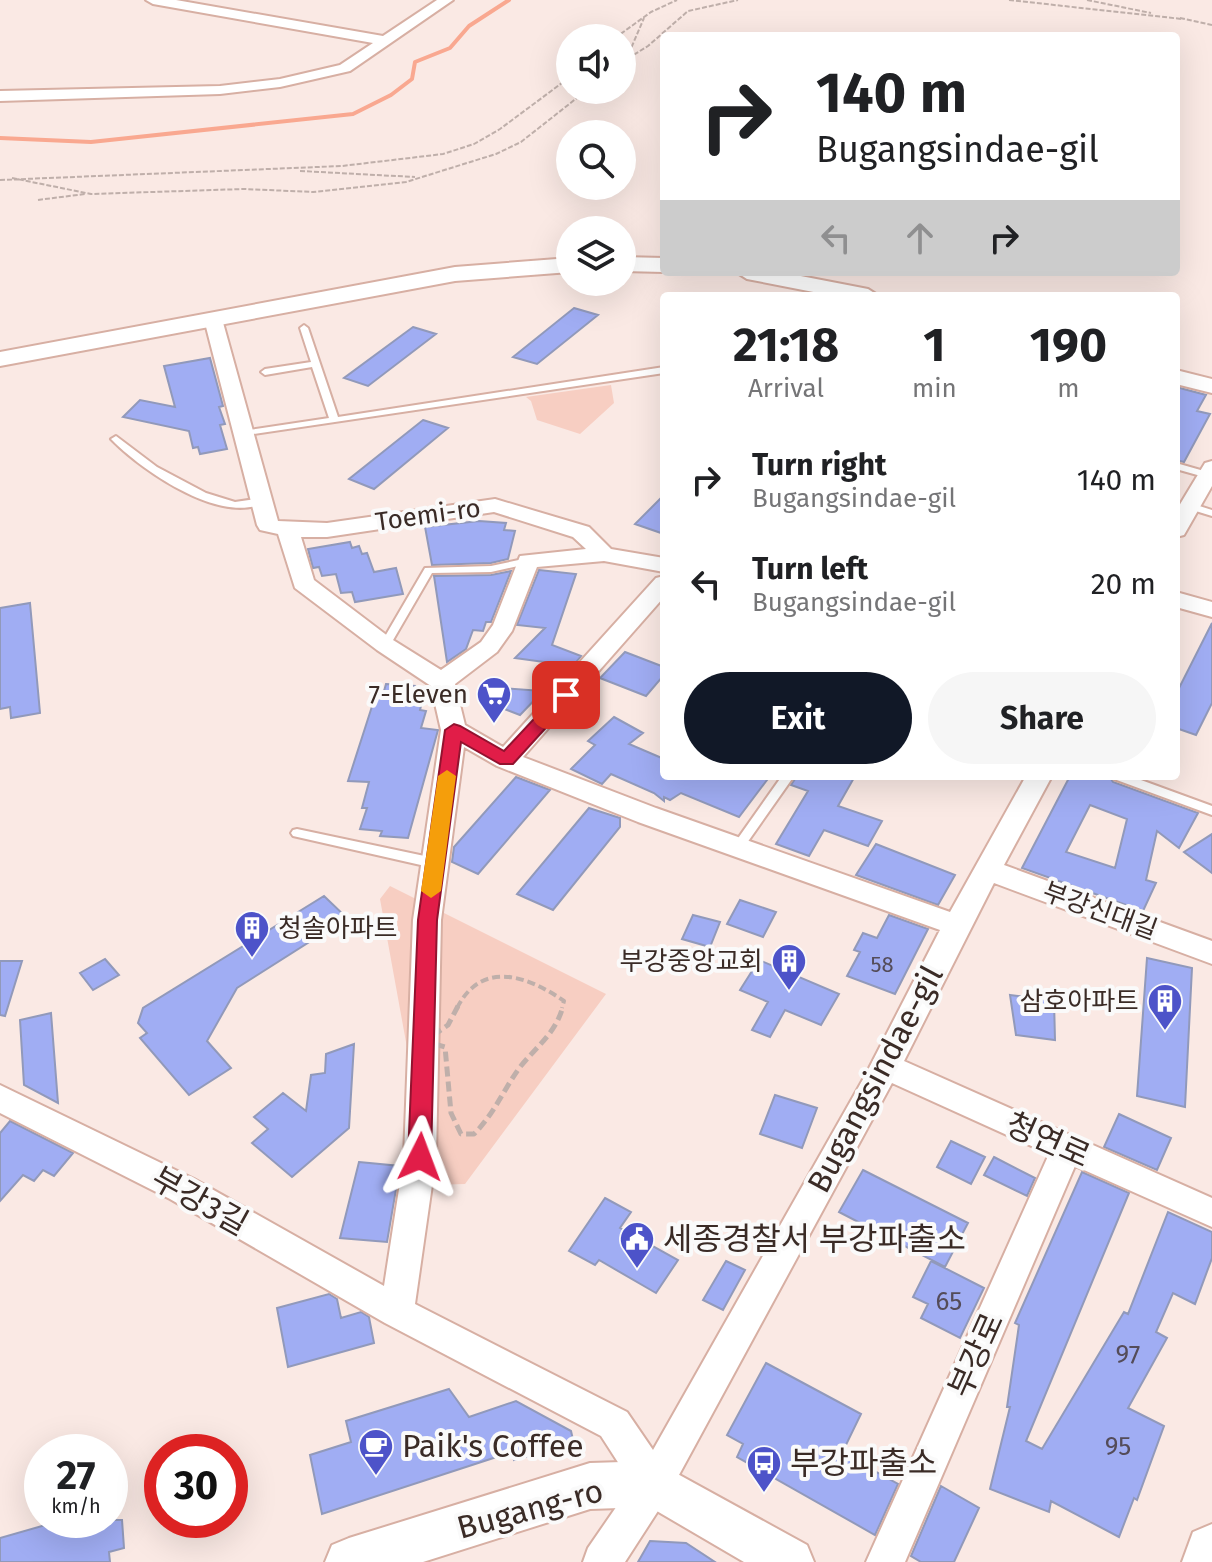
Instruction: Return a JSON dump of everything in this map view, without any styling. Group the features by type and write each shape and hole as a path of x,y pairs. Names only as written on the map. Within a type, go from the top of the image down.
{"main road":[{"path":"1209,1562 1212,1551"}],"street":[{"path":"153,0 383,40"},
{"path":"0,96 220,90 280,83 345,68 446,0"},
{"path":"636,264 660,265"},
{"path":"0,359 455,274 556,266"},
{"path":"767,276 848,292"},
{"path":"213,319 268,525 288,530 303,583 385,645 442,682 454,730 427,920 420,1157 397,1312 614,1424 654,1484 790,1562"},
{"path":"1180,378 1212,386"},
{"path":"1180,523 1210,471"},
{"name":"Toemi-ro","path":"288,530 327,530 495,505 581,532 604,554"},
{"name":"Toemi-ro","path":"528,561 604,554 660,564"},
{"path":"442,682 489,647 504,626 528,561"},
{"path":"506,760 660,587"},
{"path":"1180,600 1212,610"},
{"path":"454,730 506,760 957,925"},
{"name":"Bugangsindae-gil","path":"602,1562 654,1484 885,1066 957,925 1037,780"},
{"name":"부강신대길","path":"988,870 1212,953"},
{"name":"청연로","path":"885,1066 1212,1213"},
{"name":"부강3길","path":"0,1098 182,1189 397,1312"},
{"name":"부강로","path":"885,1562 1067,1149"},
{"name":"Bugang-ro","path":"349,1562 590,1486 654,1484"}],"lane":[{"path":"304,328 334,420"},
{"path":"265,372 317,364"},
{"path":"243,434 660,371"},
{"path":"116,439 128,452 175,482 232,505 262,501"},
{"path":"1180,467 1210,471"},
{"path":"1190,506 1212,513"},
{"path":"385,645 429,570 491,569 528,561"},
{"path":"738,847 785,780"},
{"path":"1129,780 1212,811"},
{"path":"297,833 434,863"}],"path":[{"path":"633,24 677,0"},
{"path":"664,32 683,14 700,7 738,0"},
{"path":"1009,0 1182,19"},
{"path":"1087,0 1212,25"},
{"path":"636,35 645,15"},
{"path":"636,57 660,35"},
{"path":"0,180 342,166 443,154 474,144 500,129 556,87"},
{"path":"38,200 91,194 244,189 313,192 422,178 496,154 521,142 569,104"},
{"path":"274,169 422,178"},
{"path":"12,178 91,194"},
{"path":"518,976 544,987 564,1001 560,1020 551,1037 530,1055 513,1077 494,1116 474,1134 461,1134 452,1121 447,1103 448,1060 445,1047 425,1041 448,1025 465,992 486,979 518,976"}],"shaded area":[{"path":"611,385 614,403 580,434 537,420 531,401 526,397"},
{"path":"390,886 606,994 465,1184 432,1185 380,899"}],"building":[{"path":"574,308 598,315 537,364 513,357"},
{"path":"413,327 436,334 368,386 344,378"},
{"path":"210,358 223,406 219,407 225,424 220,425 227,449 200,454 198,447 193,448 189,431 123,417 140,400 175,407 164,366"},
{"path":"1180,388 1206,395 1197,411 1210,414 1184,462 1180,461"},
{"path":"423,420 448,428 374,489 349,479"},
{"path":"660,499 660,533 635,524"},
{"path":"479,521 506,523 504,530 515,531 508,559 491,563 432,565 425,527"},
{"path":"350,542 352,548 359,546 362,554 367,553 374,572 396,568 403,594 355,602 352,592 341,593 336,574 322,576 319,567 313,568 308,549"},
{"path":"539,570 576,574 552,645 581,656 573,666 515,658 545,628 517,625"},
{"path":"511,571 491,622 486,622 483,631 473,630 466,649 447,662 434,576 491,575"},
{"path":"30,603 40,713 11,718 10,707 0,709 0,608"},
{"path":"1212,623 1212,703 1196,735 1180,729 1180,686"},
{"path":"625,652 660,665 660,680 646,696 600,678"},
{"path":"386,684 415,686 412,698 423,698 420,710 426,711 421,728 438,730 408,838 380,836 382,831 360,829 367,808 362,808 369,782 348,781 375,697 382,698"},
{"path":"500,688 543,691 520,715 486,702"},
{"path":"614,717 643,733 629,744 660,757 660,780 767,780 739,817 681,793 670,800 664,797 664,801 654,793 611,774 602,784 571,769 595,745 588,741"},
{"path":"516,777 550,790 478,874 452,862 454,847"},
{"path":"794,780 853,780 838,806 882,821 868,846 824,830 809,856 776,844 808,791 791,785"},
{"path":"1068,780 1112,780 1198,813 1179,848 1157,831 1146,880 1156,883 1143,911 1022,868","holes":["1090,805 1127,819 1115,868 1066,852"]},
{"path":"589,808 620,818 620,827 553,910 517,894"},
{"path":"1212,834 1212,873 1184,852"},
{"path":"876,844 955,875 938,905 856,875"},
{"name":"청솔아파트","path":"324,896 347,918 237,988 207,1041 231,1068 189,1095 140,1038 147,1033 138,1023 143,1008"},
{"path":"740,900 776,912 763,937 727,924"},
{"path":"693,915 720,922 710,947 682,939"},
{"path":"889,915 928,929 895,994 847,976 860,952 854,950 863,933 877,938"},
{"name":"삼호아파트","path":"1147,958 1192,968 1185,1107 1137,1096"},
{"path":"105,959 119,975 93,990 80,973"},
{"name":"부강중앙교회","path":"759,960 839,994 821,1025 785,1010 770,1037 752,1030 768,1002 740,990"},
{"path":"0,961 22,961 5,1016 0,1015"},
{"path":"1010,995 1054,1000 1055,1040 1016,1035"},
{"path":"51,1013 58,1103 24,1085 20,1020"},
{"path":"354,1044 349,1128 292,1177 252,1143 268,1129 254,1117 283,1093 306,1111 311,1075 325,1073 326,1054"},
{"path":"775,1095 817,1108 802,1148 760,1134"},
{"path":"1119,1114 1171,1138 1157,1170 1104,1147"},
{"path":"10,1121 73,1153 54,1176 43,1170 34,1181 23,1175 0,1201 0,1133"},
{"path":"951,1141 985,1157 971,1184 937,1167"},
{"path":"994,1157 1035,1178 1027,1196 984,1175"},
{"path":"359,1162 400,1166 387,1242 340,1238"},
{"path":"863,1170 968,1223 945,1267 839,1212"},
{"path":"1082,1172 1129,1193 1026,1441 1042,1449 1124,1312 1128,1314 1168,1212 1212,1232 1212,1258 1195,1304 1173,1293 1156,1332 1167,1338 1128,1408 1164,1426 1137,1500 1134,1498 1119,1537 1051,1501 1049,1512 990,1489 1010,1407 1007,1407 1019,1325 1015,1323"},
{"path":"605,1198 631,1212 620,1228 678,1260 656,1293 599,1260 595,1265 569,1251"},
{"path":"726,1261 745,1270 723,1310 703,1300"},
{"path":"931,1261 984,1288 960,1338 921,1318 928,1304 913,1297"},
{"path":"329,1294 337,1299 341,1318 361,1312 369,1317 374,1343 288,1367 277,1308"},
{"path":"766,1363 861,1414 842,1453 898,1484 875,1535 737,1457 743,1444 727,1435"},
{"path":"449,1389 469,1417 516,1401 571,1431 574,1444 514,1460 512,1452 322,1514 310,1455 351,1442 346,1421"},
{"path":"941,1486 979,1508 954,1562 921,1562 911,1556"},
{"path":"24,1531 24,1538 123,1538 124,1548 109,1552 110,1562 0,1562 0,1538"},
{"path":"650,1541 686,1543 715,1562 638,1562"}],"waterway":[{"path":"0,138 91,142 353,114 391,95 412,79 415,62 450,48 469,26 509,0"}],"slow traffic":[{"path":"431,891 447,776"}],"place":[{"name":"7-Eleven","path":"494,725"},
{"name":"청솔아파트","path":"252,959"},
{"name":"부강중앙교회","path":"789,992"},
{"name":"삼호아파트","path":"1165,1032"},
{"name":"세종경찰서 부강파출소","path":"637,1270"},
{"name":"Paik's Coffee","path":"376,1477"},
{"name":"부강파출소","path":"764,1494"}],"route":[{"path":"420,1157 427,920 454,730 506,760 566,695"}]}
